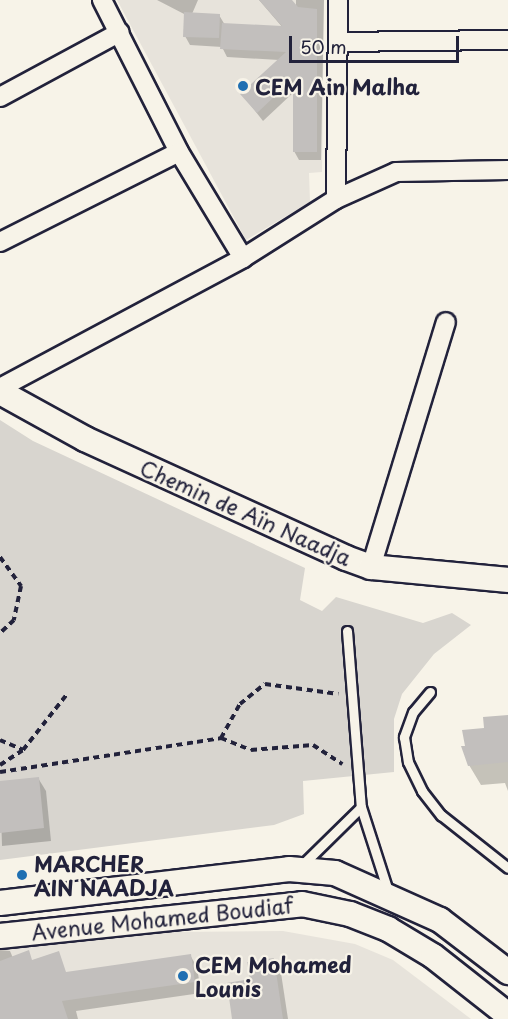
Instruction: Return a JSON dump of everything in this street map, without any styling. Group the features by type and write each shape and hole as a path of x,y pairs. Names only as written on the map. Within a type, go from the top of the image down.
{"main road":[{"name":"Chemin de Aïn Naadja","path":"0,390 85,439 370,567 508,580"},
{"name":"Avenue Mohamed Boudiaf","path":"0,903 298,869 335,873 440,920 508,972"},
{"name":"Avenue Mohamed Boudiaf","path":"0,936 302,904 350,914 388,929 433,956 508,1015"}],"street":[{"path":"102,0 179,152 243,258"},
{"path":"336,199 338,0"},
{"path":"0,97 120,32"},
{"path":"338,42 508,40"},
{"path":"0,242 179,152"},
{"path":"0,390 243,258 336,199 396,172 508,170"},
{"path":"370,567 446,322"}],"lane":[{"path":"347,631 361,807 389,896"},
{"path":"430,692 413,712 404,737 408,762 422,791 441,815 508,868"},
{"path":"298,869 361,807"}],"path":[{"path":"0,557 21,586 14,620 0,633"},
{"path":"221,738 240,704 265,684 352,696"},
{"path":"0,765 23,750 67,694"},
{"path":"0,772 221,738 251,750 313,745 342,764 357,763"},
{"path":"0,740 23,750"}],"shaded area":[{"name":"CEM Ain Malha","path":"117,0 324,0 322,172 309,173 310,202 246,240"},
{"path":"0,420 33,441 305,568 300,600 322,611 336,597 423,623 452,613 471,625 434,654 402,694 394,719 394,772 303,781 304,814 274,825 0,860"},
{"path":"283,931 355,944 393,960 471,1019 0,1019 0,944 67,933"}],"building":[{"path":"259,0 292,0 298,7 317,9 317,152 293,152 293,79 257,113 240,94 286,52 220,49 222,23 282,26"},
{"path":"184,12 220,14 219,38 183,37"},
{"path":"508,715 508,762 468,766 461,746 465,746 462,730 484,728 483,717"},
{"path":"39,777 44,828 0,833 0,781"},
{"path":"29,950 32,960 59,951 66,972 191,954 195,982 62,1001 68,1019 0,1019 0,961"},
{"path":"274,958 283,1019 232,1019 227,983 250,979 247,962"}],"place":[{"name":"CEM Ain Malha","path":"243,86"},
{"name":"MARCHER AIN NAADJA","path":"22,875"},
{"name":"CEM Mohamed Lounis","path":"183,976"}]}
